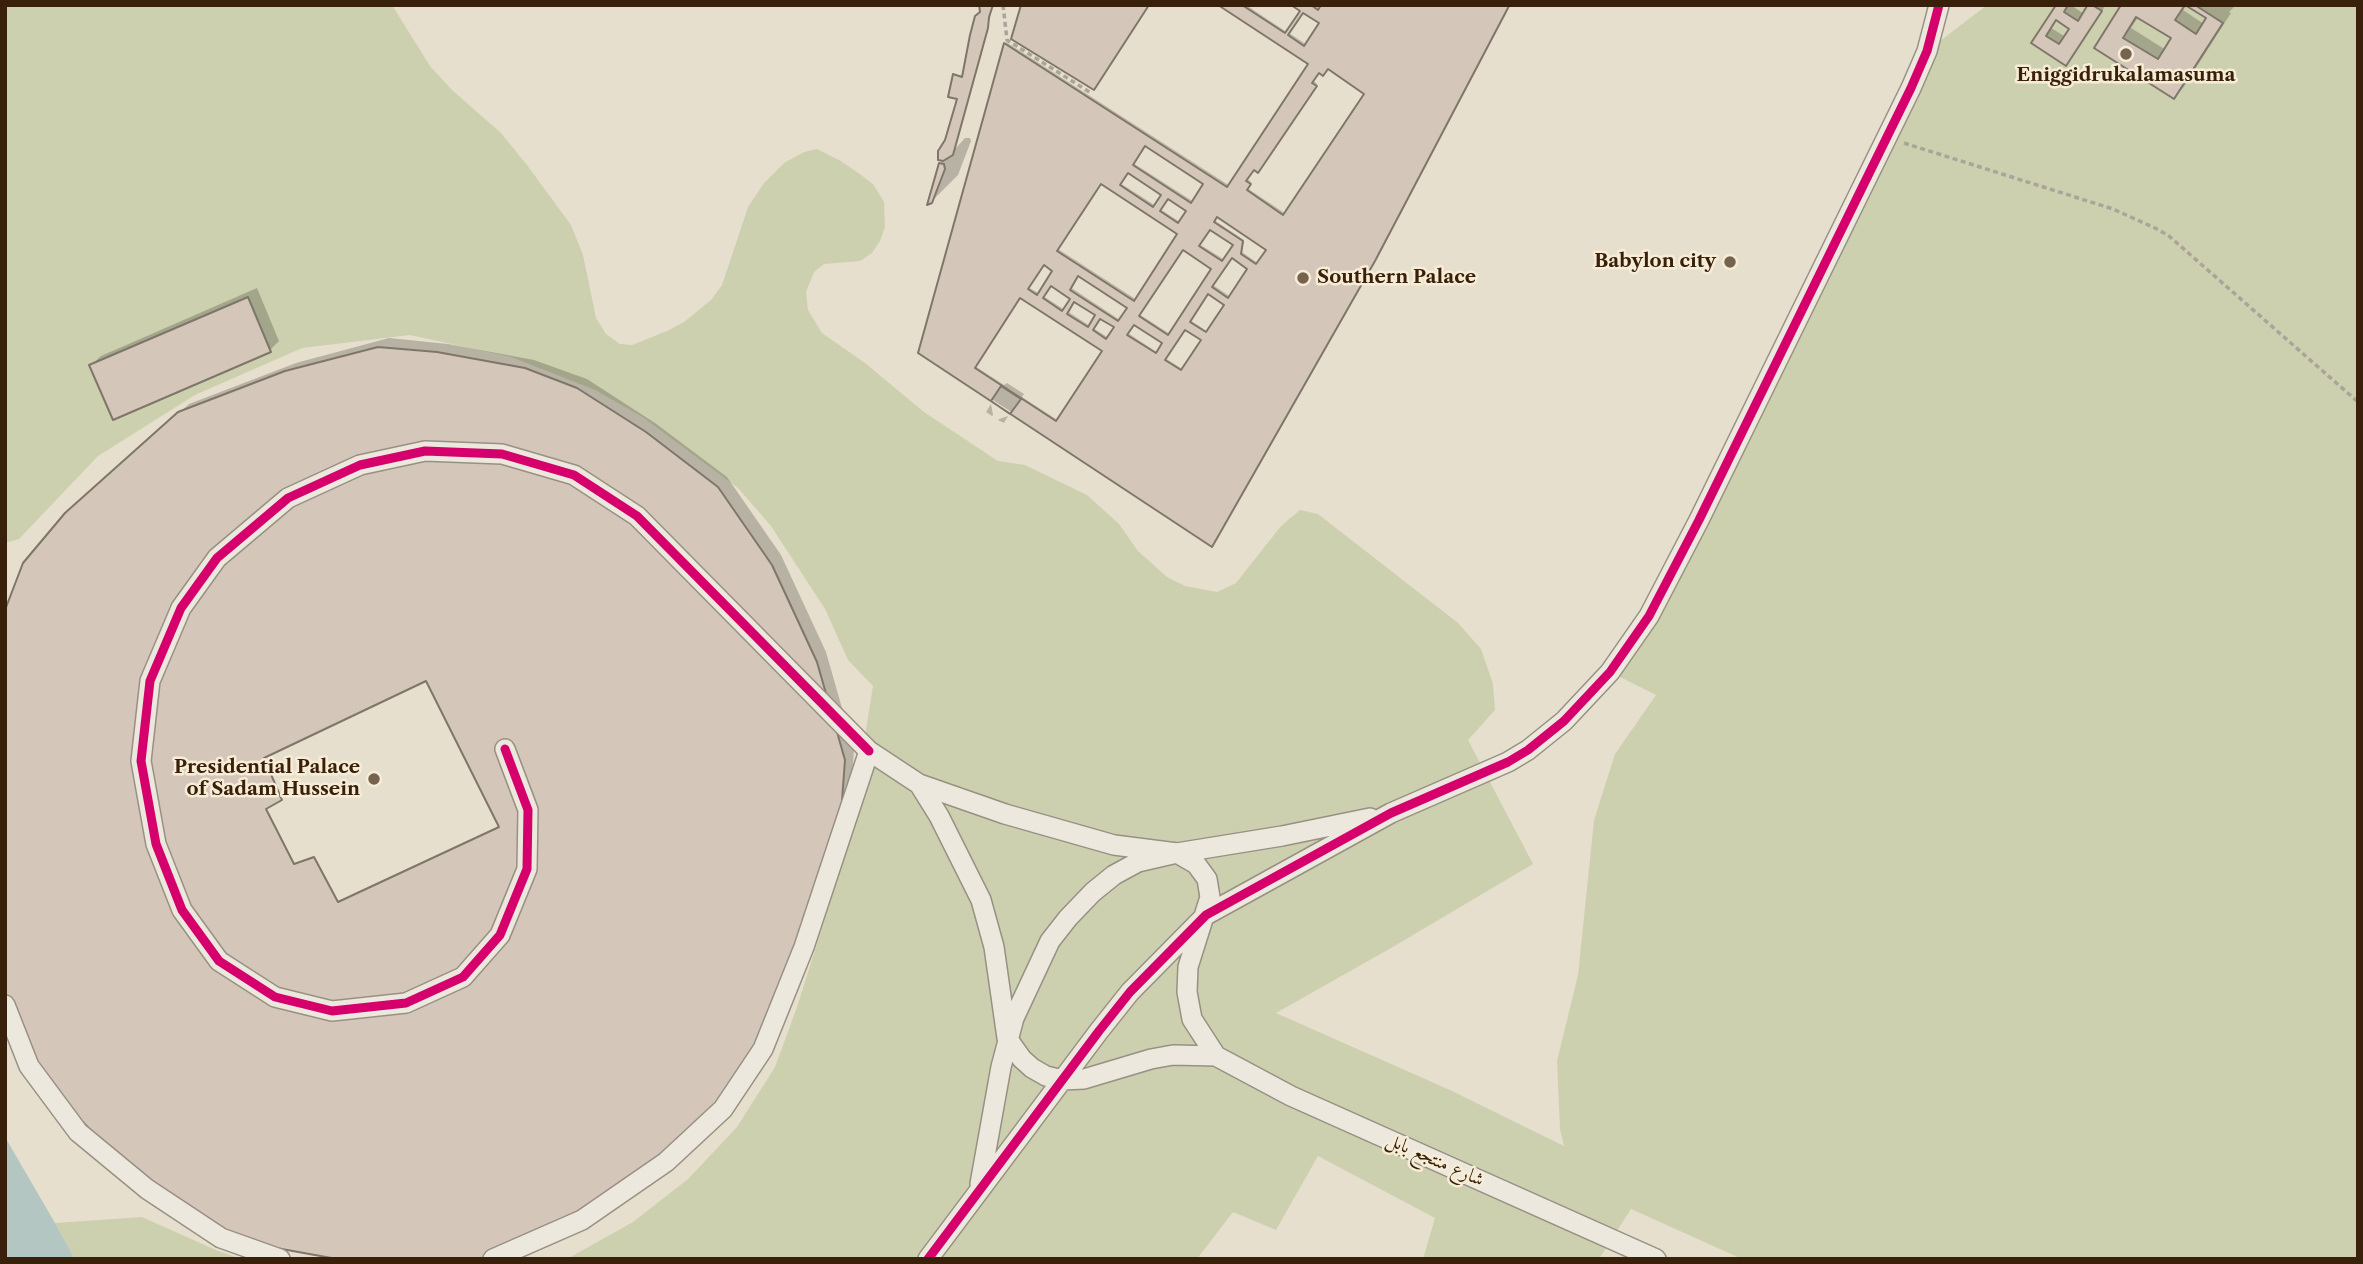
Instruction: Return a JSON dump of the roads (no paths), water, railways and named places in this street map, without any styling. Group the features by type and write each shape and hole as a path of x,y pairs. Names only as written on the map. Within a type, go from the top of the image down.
{"street":[{"path":"928,1259 1130,992 1206,915 1391,813 1508,762 1528,750 1546,738 1583,703 1629,647 1668,582 1887,138 1927,51 1939,5"},
{"path":"505,749 528,810 528,834 527,869 500,934 463,977 406,1003 332,1011 275,997 219,961 182,911 156,844 141,761 150,681 181,608 217,558 288,498 360,465 425,451 502,454 574,475 637,516 869,751 919,784 1063,832 1114,845 1177,853 1196,864 1207,879 1210,897 1206,915"},
{"path":"493,1259 582,1220 666,1162 723,1109 763,1049 804,947 869,751"},
{"path":"919,784 939,816 981,900 994,947 1007,1038 1032,1068 1046,1076 1062,1080"},
{"path":"978,1194 1007,1038 1050,942 1093,892 1114,875 1138,862 1391,813"},
{"name":"شارع منتجع بابل","path":"1206,915 1194,942 1186,992 1192,1018 1216,1056"},
{"path":"5,1005 29,1066 78,1132 146,1189 221,1238 280,1259"},
{"name":"شارع منتجع بابل","path":"1062,1080 1084,1079 1173,1055 1216,1056 1291,1096 1656,1259"},
{"path":"221,1238 238,1259"}],"place":[{"name":"Eniggidrukalamasuma","path":"2126,54"},
{"name":"Babylon city","path":"1730,262"},
{"name":"Southern Palace","path":"1303,278"},
{"name":"Presidential Palace of Sadam Hussein","path":"374,779"}]}
